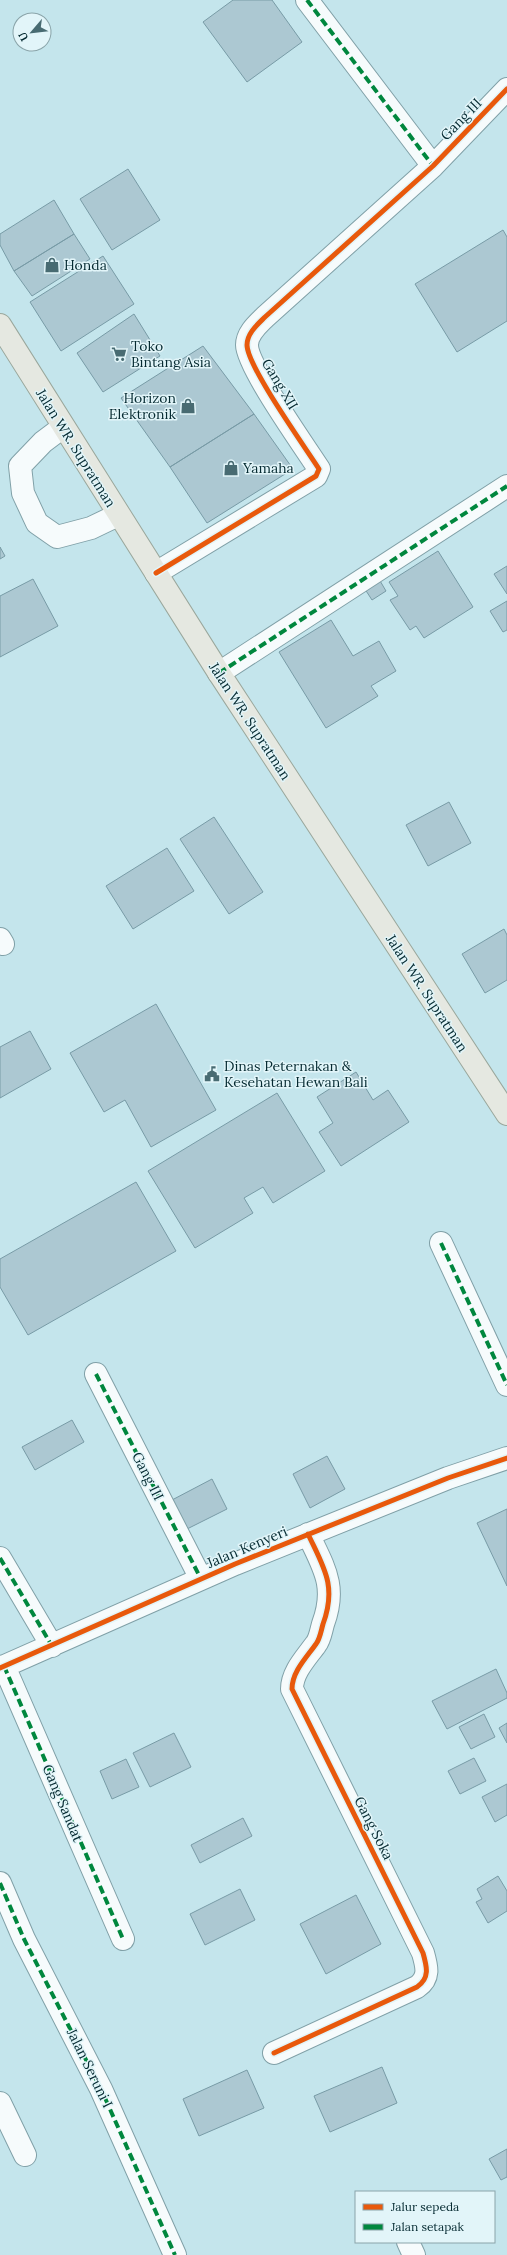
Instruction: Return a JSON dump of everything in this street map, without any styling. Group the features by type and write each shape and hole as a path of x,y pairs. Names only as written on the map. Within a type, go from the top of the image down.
{"main road":[{"name":"Jalan WR. Supratman","path":"0,325 118,515 219,673 507,1114"}],"street":[{"path":"307,0 433,166"},
{"name":"Gang III","path":"433,166 507,89"},
{"name":"Gang XII","path":"156,573 316,476 319,469 255,368 247,345 250,335 265,317 433,166"},
{"path":"63,427 43,442 20,466 23,493 37,523 57,537 91,528 118,515"},
{"path":"219,673 507,486"},
{"path":"441,1243 507,1384"},
{"name":"Gang III","path":"96,1374 201,1579"},
{"name":"Jalan Kenyeri","path":"2,1667 201,1579 308,1534 365,1513 448,1478 507,1458"},
{"name":"Gang Soka","path":"274,2053 417,1987 424,1983 428,1967 424,1953 292,1689 292,1682 298,1668 318,1641 329,1599 329,1580 308,1534"},
{"path":"0,1558 52,1646"},
{"name":"Gang Sandat","path":"2,1667 123,1939"},
{"name":"Jalan Seruni I","path":"0,1883 24,1939 101,2089 175,2255"},
{"path":"0,2103 25,2155"},
{"path":"408,2243 414,2255"}],"building":[{"path":"233,0 272,0 302,42 247,82 203,22"},
{"path":"128,169 160,220 112,250 80,199"},
{"path":"54,200 74,234 14,271 0,245 0,234"},
{"path":"503,230 507,237 507,321 457,352 415,284"},
{"name":"Honda","path":"74,234 90,259 32,296 14,271"},
{"path":"103,256 134,304 61,351 30,302"},
{"name":"Toko Bintang Asia","path":"134,314 160,356 103,392 77,353"},
{"name":"Horizon Elektronik","path":"203,346 254,414 170,467 121,398"},
{"name":"Yamaha","path":"254,414 293,469 207,523 170,467"},
{"path":"0,547 5,556 0,559"},
{"path":"438,551 473,607 424,638 416,626 410,630 390,600 398,596 389,582"},
{"path":"507,566 507,594 494,574"},
{"path":"376,574 386,591 372,600 361,583"},
{"path":"33,579 58,626 0,657 0,596"},
{"path":"507,601 507,630 503,632 490,611"},
{"path":"331,620 353,656 379,641 396,671 371,686 378,696 326,728 279,652"},
{"path":"449,802 471,843 428,866 406,825"},
{"path":"214,817 263,892 229,914 180,839"},
{"path":"167,848 194,891 133,929 106,886"},
{"path":"504,929 507,935 507,980 485,993 462,954"},
{"path":"156,1004 216,1110 151,1147 125,1100 104,1112 70,1053"},
{"path":"30,1031 51,1069 0,1098 0,1047"},
{"path":"356,1072 373,1100 388,1090 409,1122 341,1166 319,1132 333,1123 317,1097"},
{"path":"277,1093 325,1171 273,1203 263,1187 244,1198 253,1213 195,1248 148,1171"},
{"path":"136,1182 176,1251 28,1335 0,1287 0,1259"},
{"path":"72,1420 84,1442 35,1470 22,1447"},
{"path":"327,1456 345,1489 310,1508 293,1474"},
{"path":"212,1479 227,1509 187,1529 172,1500"},
{"path":"507,1509 507,1586 477,1523"},
{"path":"496,1669 507,1693 507,1698 447,1729 432,1701"},
{"path":"484,1714 495,1737 471,1749 459,1727"},
{"path":"507,1723 507,1743 499,1728"},
{"path":"174,1733 191,1767 150,1787 133,1753"},
{"path":"474,1758 486,1781 460,1794 448,1771"},
{"path":"126,1759 139,1787 112,1799 100,1771"},
{"path":"507,1784 507,1815 495,1822 482,1797"},
{"path":"243,1818 252,1836 200,1863 191,1845"},
{"path":"498,1876 507,1891 507,1911 488,1923 476,1902 482,1899 477,1889"},
{"path":"240,1889 255,1920 205,1945 190,1914"},
{"path":"356,1895 381,1944 326,1974 300,1924"},
{"path":"382,2067 397,2103 330,2132 314,2096"},
{"path":"247,2070 264,2108 199,2136 183,2099"},
{"path":"507,2149 507,2177 501,2180 489,2159"}],"marked path":[{"path":"307,0 433,166 431,168"},
{"path":"219,673 507,486"},
{"path":"441,1243 507,1385"},
{"path":"96,1374 201,1579"},
{"path":"0,1558 52,1646"},
{"path":"4,1666 123,1939"},
{"path":"0,1883 24,1939 101,2089 175,2255"}],"cycle path":[{"path":"156,573 316,476 319,469 266,388 256,370 250,355 247,341 253,329 265,317 433,166 507,89"},
{"path":"0,1668 235,1564 448,1478 507,1458"},
{"path":"274,2053 417,1987 426,1976 426,1963 423,1953 292,1689 294,1677 297,1671 318,1640 329,1599 327,1578 308,1534"}],"place":[{"name":"Honda","path":"52,265"},
{"name":"Toko Bintang Asia","path":"119,354"},
{"name":"Horizon Elektronik","path":"188,406"},
{"name":"Yamaha","path":"231,468"},
{"name":"Dinas Peternakan & Kesehatan Hewan Bali","path":"212,1074"}]}
